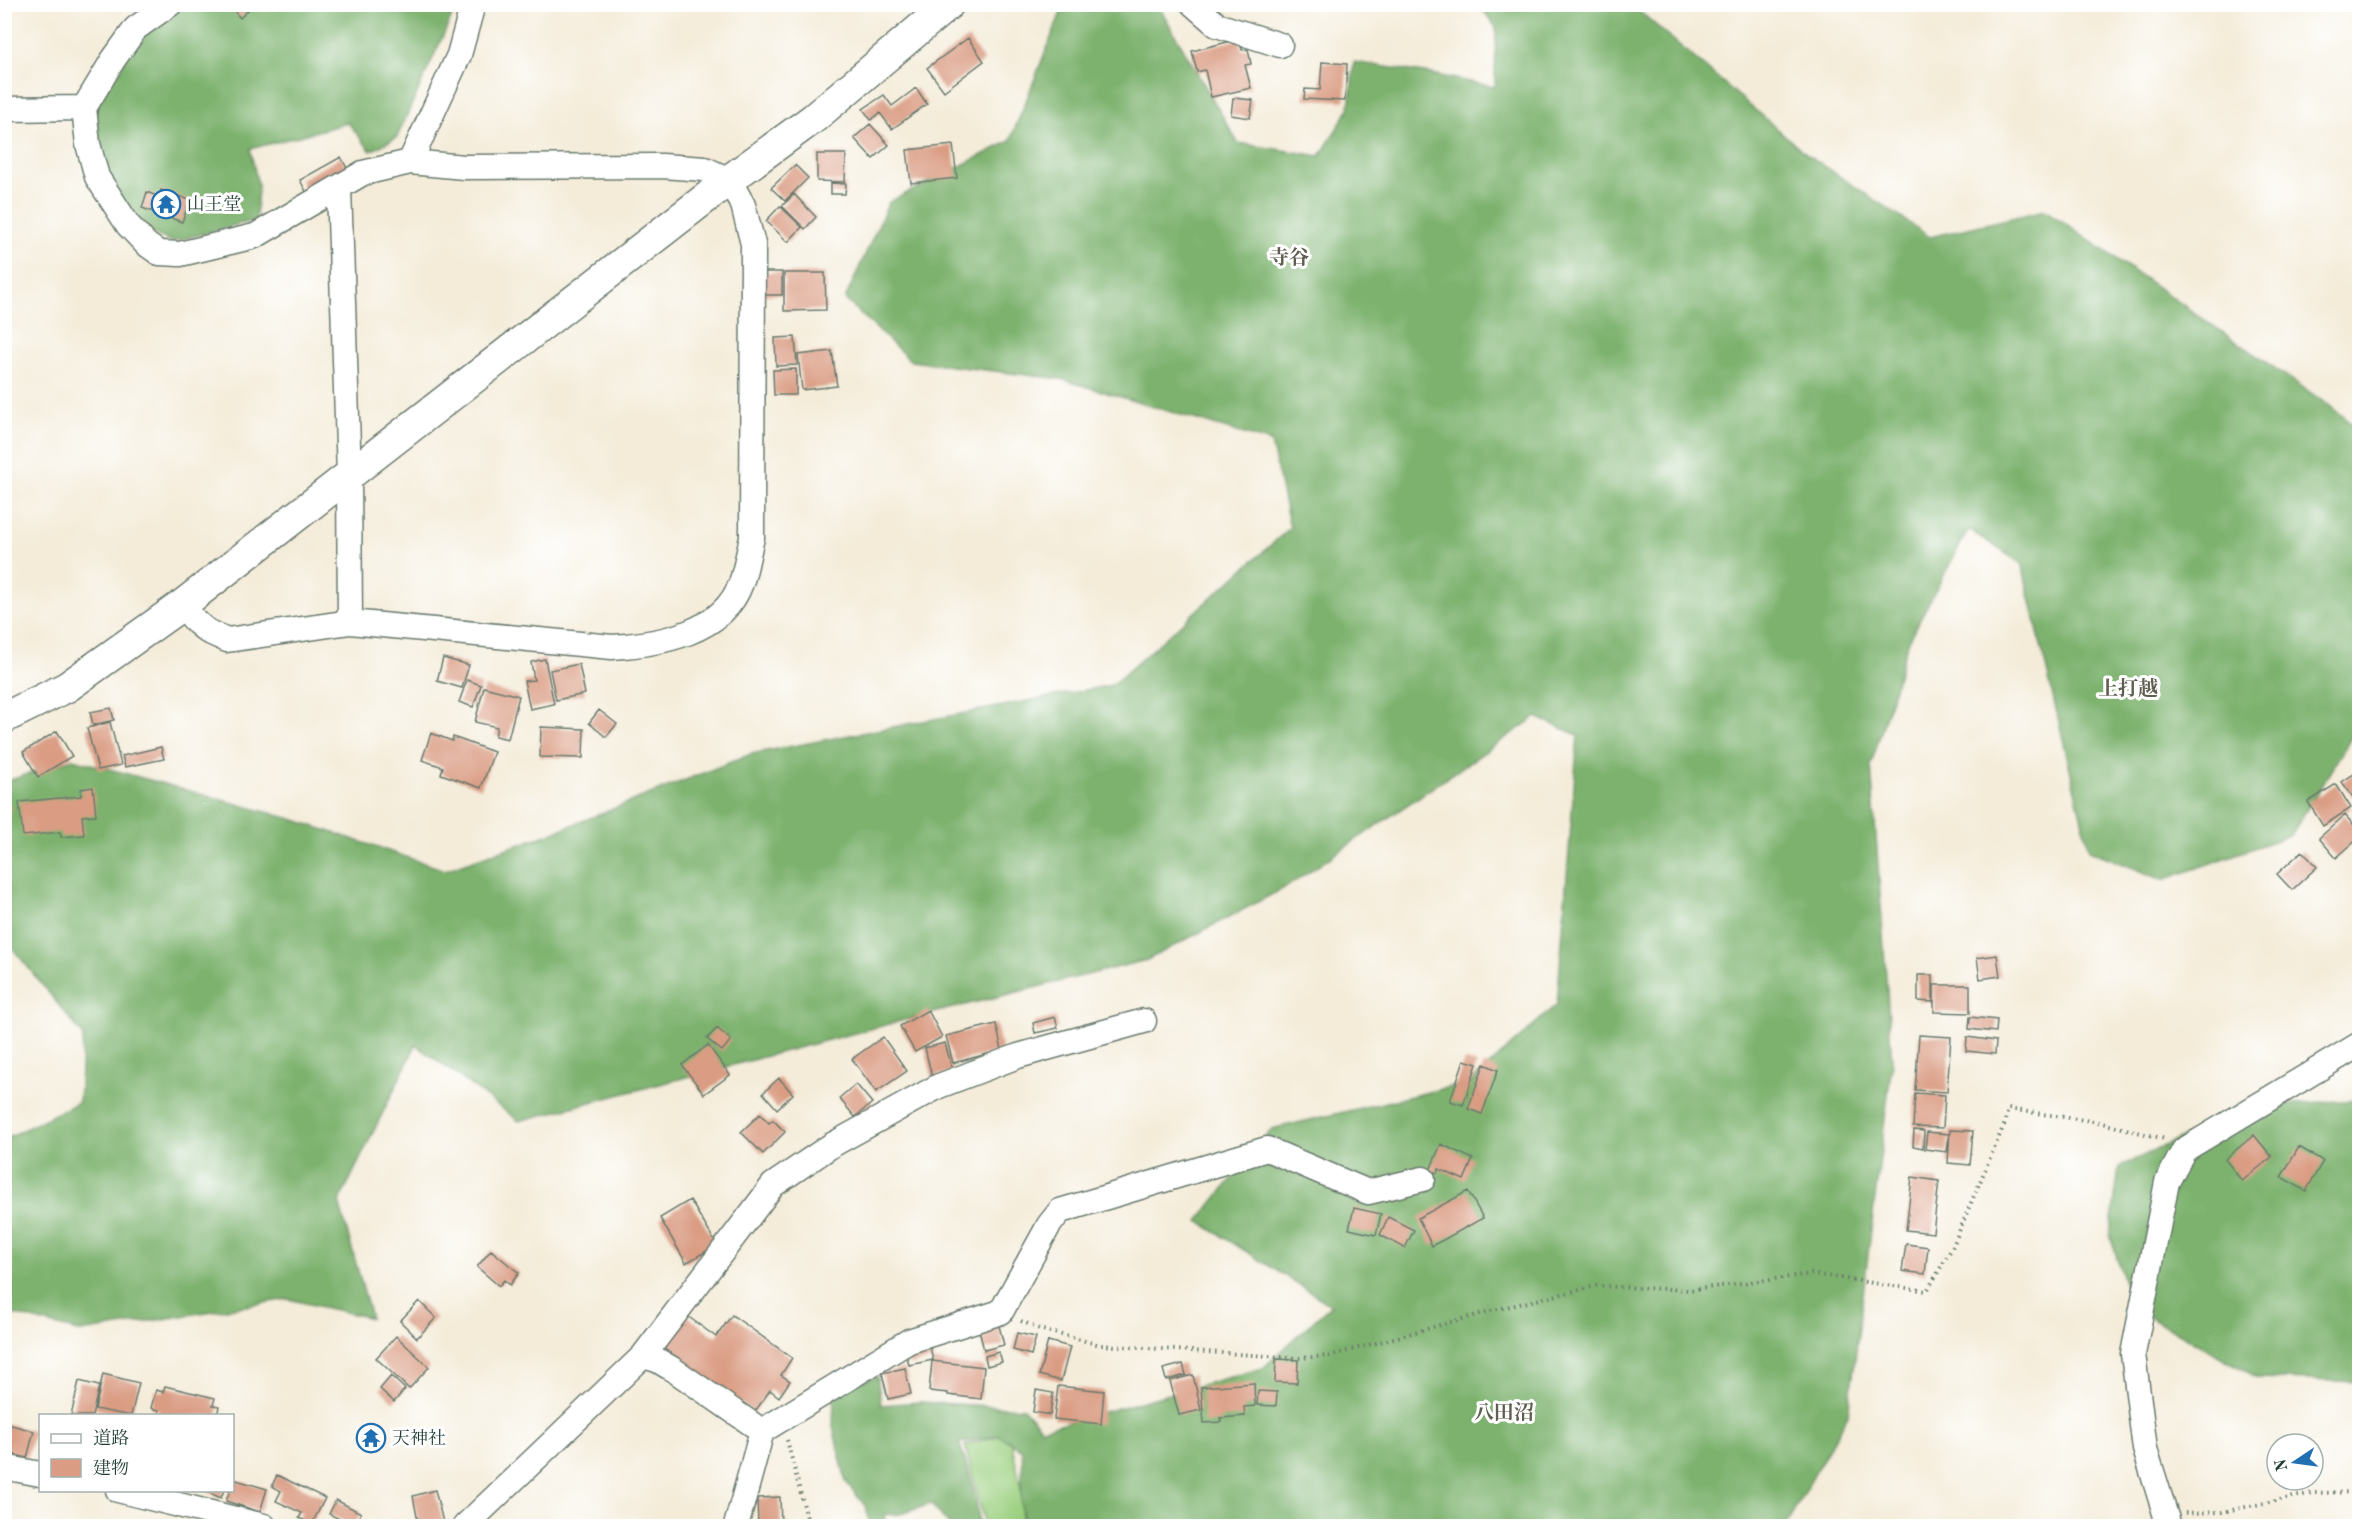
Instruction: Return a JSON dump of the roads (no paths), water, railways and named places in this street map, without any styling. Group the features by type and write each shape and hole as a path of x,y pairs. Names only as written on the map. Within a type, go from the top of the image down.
{"street":[{"path":"170,4 136,28 113,60 84,108 88,144 97,177 129,225 146,244 159,253 180,254 255,236 363,173 410,162 464,167 662,166 705,169 729,180 743,205 753,244 752,538 740,585 726,609 711,621 677,637 638,645 612,646 350,622 226,640 207,631 182,605"},
{"path":"410,162 459,55 473,4"},
{"path":"4,718 67,687 182,605 729,180 814,118 949,4"},
{"path":"1193,4 1217,26 1280,45"},
{"path":"4,109 84,108"},
{"path":"339,189 349,474 350,622"},
{"path":"465,1527 644,1356 773,1185 831,1145 939,1086 1018,1056 1144,1021"},
{"path":"2168,1520 2145,1449 2133,1354 2167,1182 2184,1150 2360,1044"},
{"path":"736,1527 772,1425 909,1341 1001,1312 1049,1225 1060,1211 1267,1149 1368,1192 1423,1179"},
{"path":"644,1356 657,1360 772,1425"},
{"path":"4,1467 39,1474"},
{"path":"122,1492 264,1527"}],"place":[{"name":"山王堂","path":"166,204"},
{"name":"天神社","path":"371,1438"}],"district":[{"name":"寺谷","path":"1289,257"},
{"name":"上打越","path":"2128,688"},
{"name":"八田沼","path":"1504,1412"}]}
